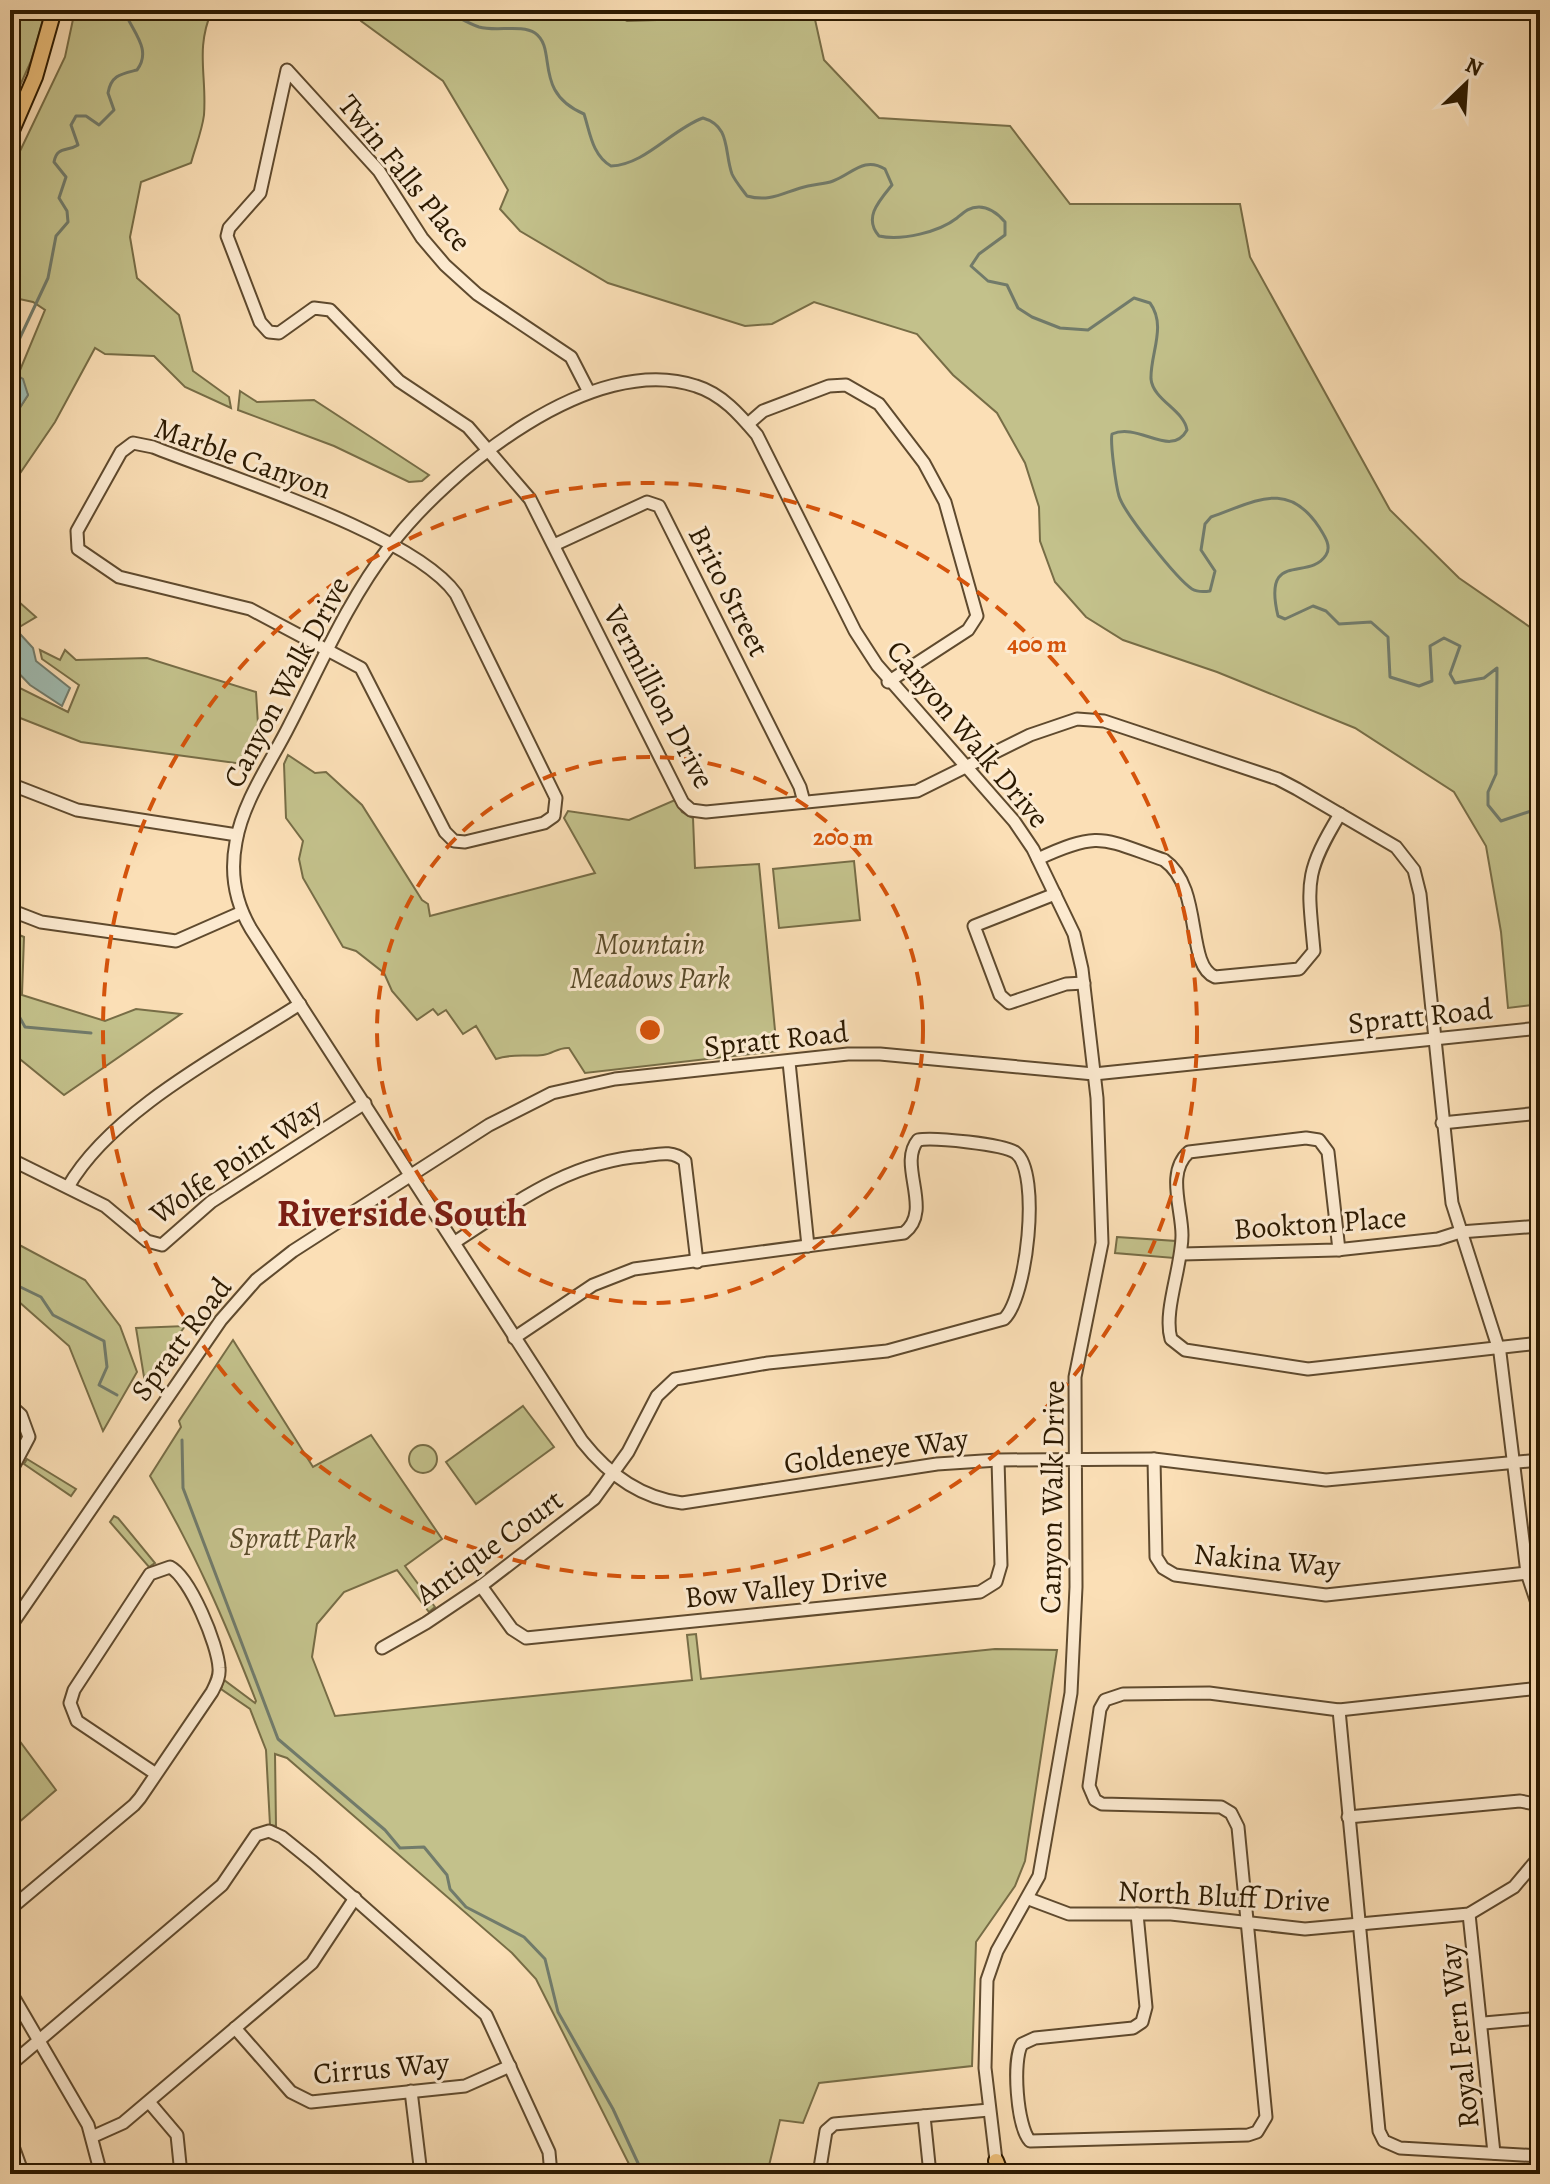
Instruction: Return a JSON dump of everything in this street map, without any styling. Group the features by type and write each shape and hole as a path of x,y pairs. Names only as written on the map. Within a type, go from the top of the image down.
{"main road":[{"path":"10,135 35,77 54,10"}],"street":[{"name":"Twin Falls Place","path":"490,450 468,427 399,381 330,310 314,308 279,333 269,332 260,322 227,236 229,228 253,203 263,186 287,70 379,171 422,238 445,265 503,313 571,357 589,392"},
{"name":"Canyon Walk Drive","path":"412,1175 242,912 233,880 237,835 248,806 329,650 391,545 429,503 490,450 589,392 636,379 682,381 716,396 748,424 762,445 855,631 888,682 1014,821 1038,859 1077,941 1094,1074 1102,1243 1075,1377 1076,1587 1071,1693 1041,1868 1029,1899 997,1951 987,1980 985,2068 997,2171"},
{"path":"748,424 763,411 810,391 846,385 879,404 937,484 954,529 977,616 968,630 888,682"},
{"name":"Marble Canyon","path":"329,650 250,609 127,580 83,554 76,543 77,531 118,458 127,446 142,444 351,524 391,545"},
{"name":"Vermillion Drive","path":"490,450 530,499 686,807 706,812 917,791 1030,735 1067,722 1088,719 1104,721 1278,779 1396,847 1414,870 1433,1039"},
{"name":"Brito Street","path":"554,545 647,502 659,506 800,787 804,802"},
{"path":"329,650 366,673 445,832 454,841 465,842 544,823 554,816 556,798 456,594 438,574 391,545"},
{"path":"10,784 77,810 237,835"},
{"path":"1038,859 1069,844 1093,839 1164,860 1171,865 1191,900 1199,961 1209,974 1299,969 1314,951 1309,875 1340,814"},
{"path":"1055,894 974,926 1000,995 1009,1003 1066,984 1084,983"},
{"path":"10,910 41,922 176,941 242,912"},
{"path":"68,1187 85,1159 138,1111 300,1004"},
{"name":"Spratt Road","path":"10,1627 237,1299 278,1262 504,1116 564,1090 615,1079 880,1054 1094,1074 1540,1028"},
{"path":"1433,1039 1452,1203 1499,1348 1527,1573 1540,1612"},
{"path":"514,1338 593,1285 634,1269 808,1246 789,1062"},
{"name":"Wolfe Point Way","path":"10,1159 105,1206 147,1241 162,1245 211,1202 365,1103"},
{"path":"1442,1123 1540,1113"},
{"path":"1339,1250 1328,1152 1319,1140 1306,1138 1193,1150 1182,1159 1176,1172 1182,1254 1169,1331 1174,1344 1185,1350 1308,1369 1540,1343"},
{"name":"Antique Court","path":"382,1648 416,1630 481,1586 588,1505 614,1473 657,1396 675,1379 768,1363 887,1351 1004,1319 1016,1300 1031,1227 1023,1163 1008,1149 918,1140 912,1150 916,1215 909,1229 866,1240 808,1246"},
{"path":"455,1242 566,1174 598,1163 670,1154 681,1158 687,1169 697,1262"},
{"name":"Goldeneye Way","path":"412,1175 582,1441 614,1473 643,1493 682,1503 937,1464 998,1460 1154,1459 1320,1480 1540,1460"},
{"name":"Bookton Place","path":"1182,1254 1339,1250 1438,1239 1460,1232 1540,1226"},
{"path":"10,1405 21,1415 29,1437 10,1473"},
{"name":"Nakina Way","path":"1154,1459 1156,1557 1163,1568 1175,1575 1326,1595 1527,1573"},
{"name":"Bow Valley Drive","path":"481,1586 512,1629 526,1638 980,1592 996,1582 1001,1565 998,1460"},
{"path":"10,1909 134,1805 156,1774 212,1692 219,1675 218,1661 194,1595 181,1574 170,1567 150,1574 74,1690 70,1703 77,1721 156,1774"},
{"path":"1137,1914 1146,2007 1144,2018 1133,2028 1035,2038 1022,2044 1016,2060 1022,2126 1030,2141 1257,2132 1266,2112 1238,1827 1226,1808 1102,1804 1095,1800 1089,1786 1100,1709 1105,1700 1123,1694 1209,1693 1339,1710 1540,1688"},
{"path":"1339,1710 1379,2131 1384,2141 1400,2148 1540,2156"},
{"path":"1348,1817 1520,1801 1540,1805"},
{"path":"10,2065 222,1885 260,1832 282,1837 486,2015 551,2158 551,2174"},
{"name":"North Bluff Drive","path":"1029,1899 1063,1913 1199,1915 1305,1929 1358,1925 1469,1914 1511,1889 1539,1860"},
{"path":"94,2136 116,2128 149,2102 312,1963 355,1898"},
{"name":"Royal Fern Way","path":"1469,1914 1484,2023 1494,2153"},
{"path":"10,1991 94,2136 101,2174"},
{"path":"1484,2023 1540,2018"},
{"name":"Cirrus Way","path":"235,2028 302,2100 311,2102 465,2086 510,2066"},
{"path":"411,2091 421,2174"},
{"path":"149,2102 177,2135 181,2174"},
{"path":"819,2174 829,2126 989,2110"},
{"path":"924,2116 930,2174"},
{"path":"10,2138 23,2174"}],"green space":[{"path":"10,10 46,10 31,61 10,108"},
{"path":"75,10 212,10 203,50 204,115 191,163 141,182 130,237 137,278 179,315 193,371 229,397 231,408 185,387 154,356 105,354 95,348 55,422 10,488 10,423 28,395 18,375 45,310 33,302 10,297 10,172 65,57"},
{"path":"353,10 608,10 627,21 814,15 824,60 879,118 1010,126 1070,204 1240,204 1250,257 1390,510 1459,578 1540,634 1540,1004 1508,1008 1501,932 1486,846 1454,792 1355,728 1217,672 1123,640 1086,617 1055,582 1040,541 1039,507 1025,463 997,413 953,375 917,334 814,302 772,324 745,326 608,283 520,231 500,209 508,190 443,81 361,21"},
{"path":"240,391 257,402 314,400 429,475 422,481 409,482 334,446 238,410"},
{"path":"10,594 36,617 16,629 10,623"},
{"path":"40,650 60,660 65,650 76,660 147,658 256,692 258,724 243,764 81,742 10,714 10,683 68,712 79,685 42,659"},
{"name":"Mountain Meadows Park","path":"288,755 315,773 326,772 362,805 422,900 428,904 430,916 595,873 564,818 568,811 629,820 675,800 682,812 693,818 695,868 759,864 777,1051 585,1073 569,1048 543,1055 496,1059 476,1026 463,1034 446,1010 438,1015 433,1009 417,1020 392,991 384,973 356,951 343,947 303,878 299,859 303,841 286,818 284,764"},
{"path":"854,861 860,920 779,928 773,869"},
{"path":"10,931 24,937 22,995 105,1021 136,1009 181,1014 64,1095 10,1051"},
{"path":"1117,1237 1176,1241 1174,1258 1115,1253"},
{"path":"10,1240 85,1280 120,1326 137,1372 103,1431 69,1346 18,1301 10,1300"},
{"path":"185,1326 145,1383 136,1328"},
{"name":"Spratt Park","path":"233,1340 313,1467 371,1435 442,1539 405,1566 435,1607 429,1612 397,1570 344,1592 317,1624 312,1657 335,1716 692,1680 687,1635 696,1634 701,1679 995,1649 1057,1650 1025,1861 1015,1886 976,1942 972,2066 819,2083 803,2123 780,2120 767,2174 634,2174 536,1979 512,1953 287,1758 275,1754 276,1826 270,1825 266,1750 250,1709 221,1689 224,1680 256,1701 208,1586 150,1476 181,1427 179,1421"},
{"path":"523,1406 554,1447 476,1504 446,1462"},
{"path":"423,1445 433,1449 437,1459 433,1469 423,1473 413,1469 409,1459 413,1449"},
{"path":"27,1459 76,1489 71,1496 24,1464"},
{"path":"114,1516 155,1563 149,1567 110,1522"},
{"path":"10,1728 56,1790 10,1830"}],"water":[{"path":"10,371 23,379 28,395 10,423"},
{"path":"10,623 33,648 36,661 70,688 62,706 30,685 10,664"}],"waterway":[{"path":"10,359 48,278 56,236 68,222 67,211 59,198 66,177 54,162 55,157 60,151 78,145 71,125 76,116 86,116 99,125 114,110 108,93 112,82 122,74 137,70 141,62 142,47 124,10"},
{"path":"444,10 479,27 523,29 535,33 542,40 552,83 558,94 568,105 584,114 596,149 611,166 635,160 703,118 712,122 722,133 732,174 747,196 778,196 833,181 871,164 885,169 892,185 878,203 873,216 872,223 879,236 909,236 930,231 972,208 983,207 994,212 1005,222 1005,235 979,254 971,266 988,281 1007,285 1018,308 1032,317 1060,328 1088,330 1134,298 1150,303 1158,331 1151,370 1153,386 1185,423 1187,430 1172,441 1133,432 1112,434 1112,439 1119,496 1152,545 1192,589 1210,591 1215,571 1201,550 1205,524 1211,517 1270,498 1295,503 1319,527 1327,541 1328,552 1318,563 1282,574 1276,582 1278,616 1285,619 1313,606 1326,611 1339,624 1371,622 1388,637 1390,677 1419,686 1432,681 1430,646 1444,638 1460,646 1450,674 1455,683 1484,678 1497,668 1496,774 1488,792 1488,805 1501,821 1540,808"},
{"path":"1540,874 1540,886"},
{"path":"10,1000 25,1027 91,1033"},
{"path":"10,1282 41,1297 53,1315 104,1341 107,1367 99,1385 117,1395"},
{"path":"182,1440 183,1488 278,1739 385,1830 400,1848 424,1847 447,1875 450,1889 466,1907 524,1937 545,1959 558,2012 613,2109 643,2174"}],"district":[{"name":"Riverside South","path":"402,1213"}]}
